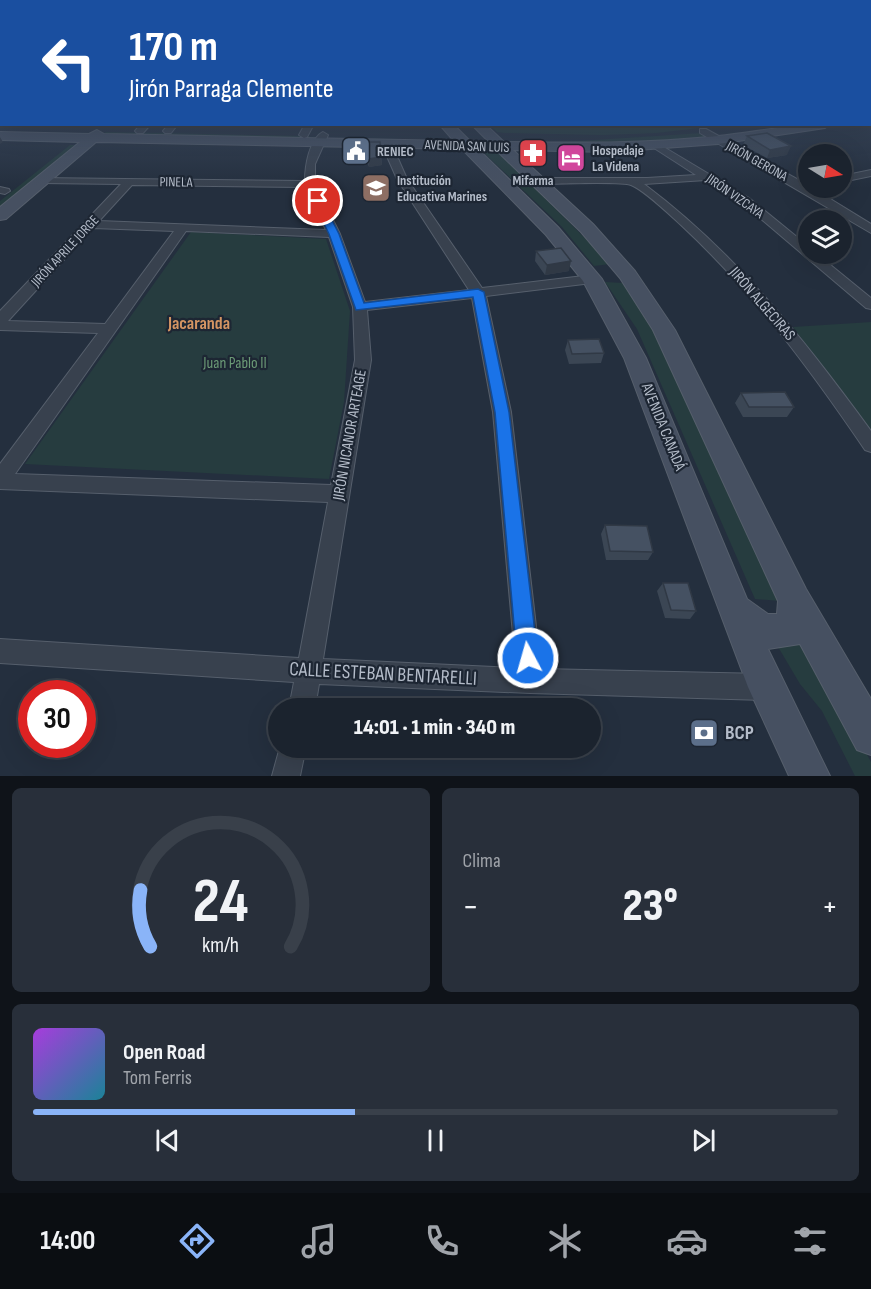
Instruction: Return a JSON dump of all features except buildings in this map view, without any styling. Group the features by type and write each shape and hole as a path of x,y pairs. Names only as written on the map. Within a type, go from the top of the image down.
{"main road":[{"name":"AVENIDA SAN LUIS","path":"0,136 87,134 143,128 171,128 307,130 321,139 409,136 622,138 737,126"},
{"name":"AVENIDA SAN LUIS","path":"0,129 87,134 321,139 393,144 479,138 556,148 657,146 718,140 812,126"},
{"path":"409,136 434,127"},
{"name":"AVENIDA CANADÁ","path":"434,127 479,138 536,181 587,228 628,275 664,330 794,600 864,713 871,736"},
{"path":"0,215 42,180 87,134"},
{"path":"8,187 87,134"},
{"name":"AVENIDA CANADÁ","path":"479,138 592,279 635,357 766,687 810,776"},
{"path":"592,279 606,272 628,275"},
{"path":"735,610 763,632 794,629 794,600"}],"street":[{"name":"JIRÓN GERONA","path":"703,131 798,181"},
{"path":"310,184 310,165 321,139"},
{"path":"393,144 391,154 399,173 478,292 502,412 530,681"},
{"name":"JIRÓN VIZCAYA","path":"657,146 745,200 798,244"},
{"path":"852,177 871,173"},
{"path":"536,181 633,181 708,177"},
{"name":"PINELA","path":"42,180 310,184"},
{"name":"JIRÓN ALGECIRAS","path":"633,181 681,218 773,314 871,445"},
{"name":"JIRÓN APRILE JORGE","path":"0,320 129,182"},
{"name":"JIRÓN NICANOR ARTEAGE","path":"304,698 363,360 360,308 334,234 310,184"},
{"name":"JIRÓN GERONA","path":"825,198 869,226"},
{"path":"90,224 334,234"},
{"path":"0,480 183,227"},
{"name":"JIRÓN VIZCAYA","path":"822,264 871,305"},
{"path":"360,308 592,279"},
{"path":"0,324 109,328"},
{"path":"0,480 338,494"},
{"name":"CALLE ESTEBAN BENTARELLI","path":"0,651 310,671 530,681 766,687"},
{"path":"286,776 290,758"}],"green space":[{"path":"491,126 716,126 657,133 602,135 497,132"},
{"path":"106,132 310,136 307,140 102,136"},
{"path":"702,133 712,139 654,144 518,146 512,142 548,143"},
{"path":"70,145 76,145 0,208 0,201"},
{"path":"482,151 497,151 611,264 594,266 562,227"},
{"name":"Juan Pablo II","path":"191,232 326,239 350,311 344,402 329,479 25,464"},
{"path":"605,282 623,283 657,336 780,601 755,599 637,329"},
{"path":"871,322 871,434 793,327"},
{"path":"774,640 806,641 871,762 871,776 855,776 822,711 800,684"}],"place":[{"name":"RENIEC","path":"356,151"},
{"name":"Mifarma","path":"533,153"},
{"name":"Hospedaje La Videna","path":"571,158"},
{"name":"Institución Educativa Marines","path":"376,188"},
{"name":"BCP","path":"704,733"}],"district":[{"name":"Jacaranda","path":"199,323"}],"route":[{"path":"318,201 334,234 360,308 478,292 502,412 528,658"}]}
